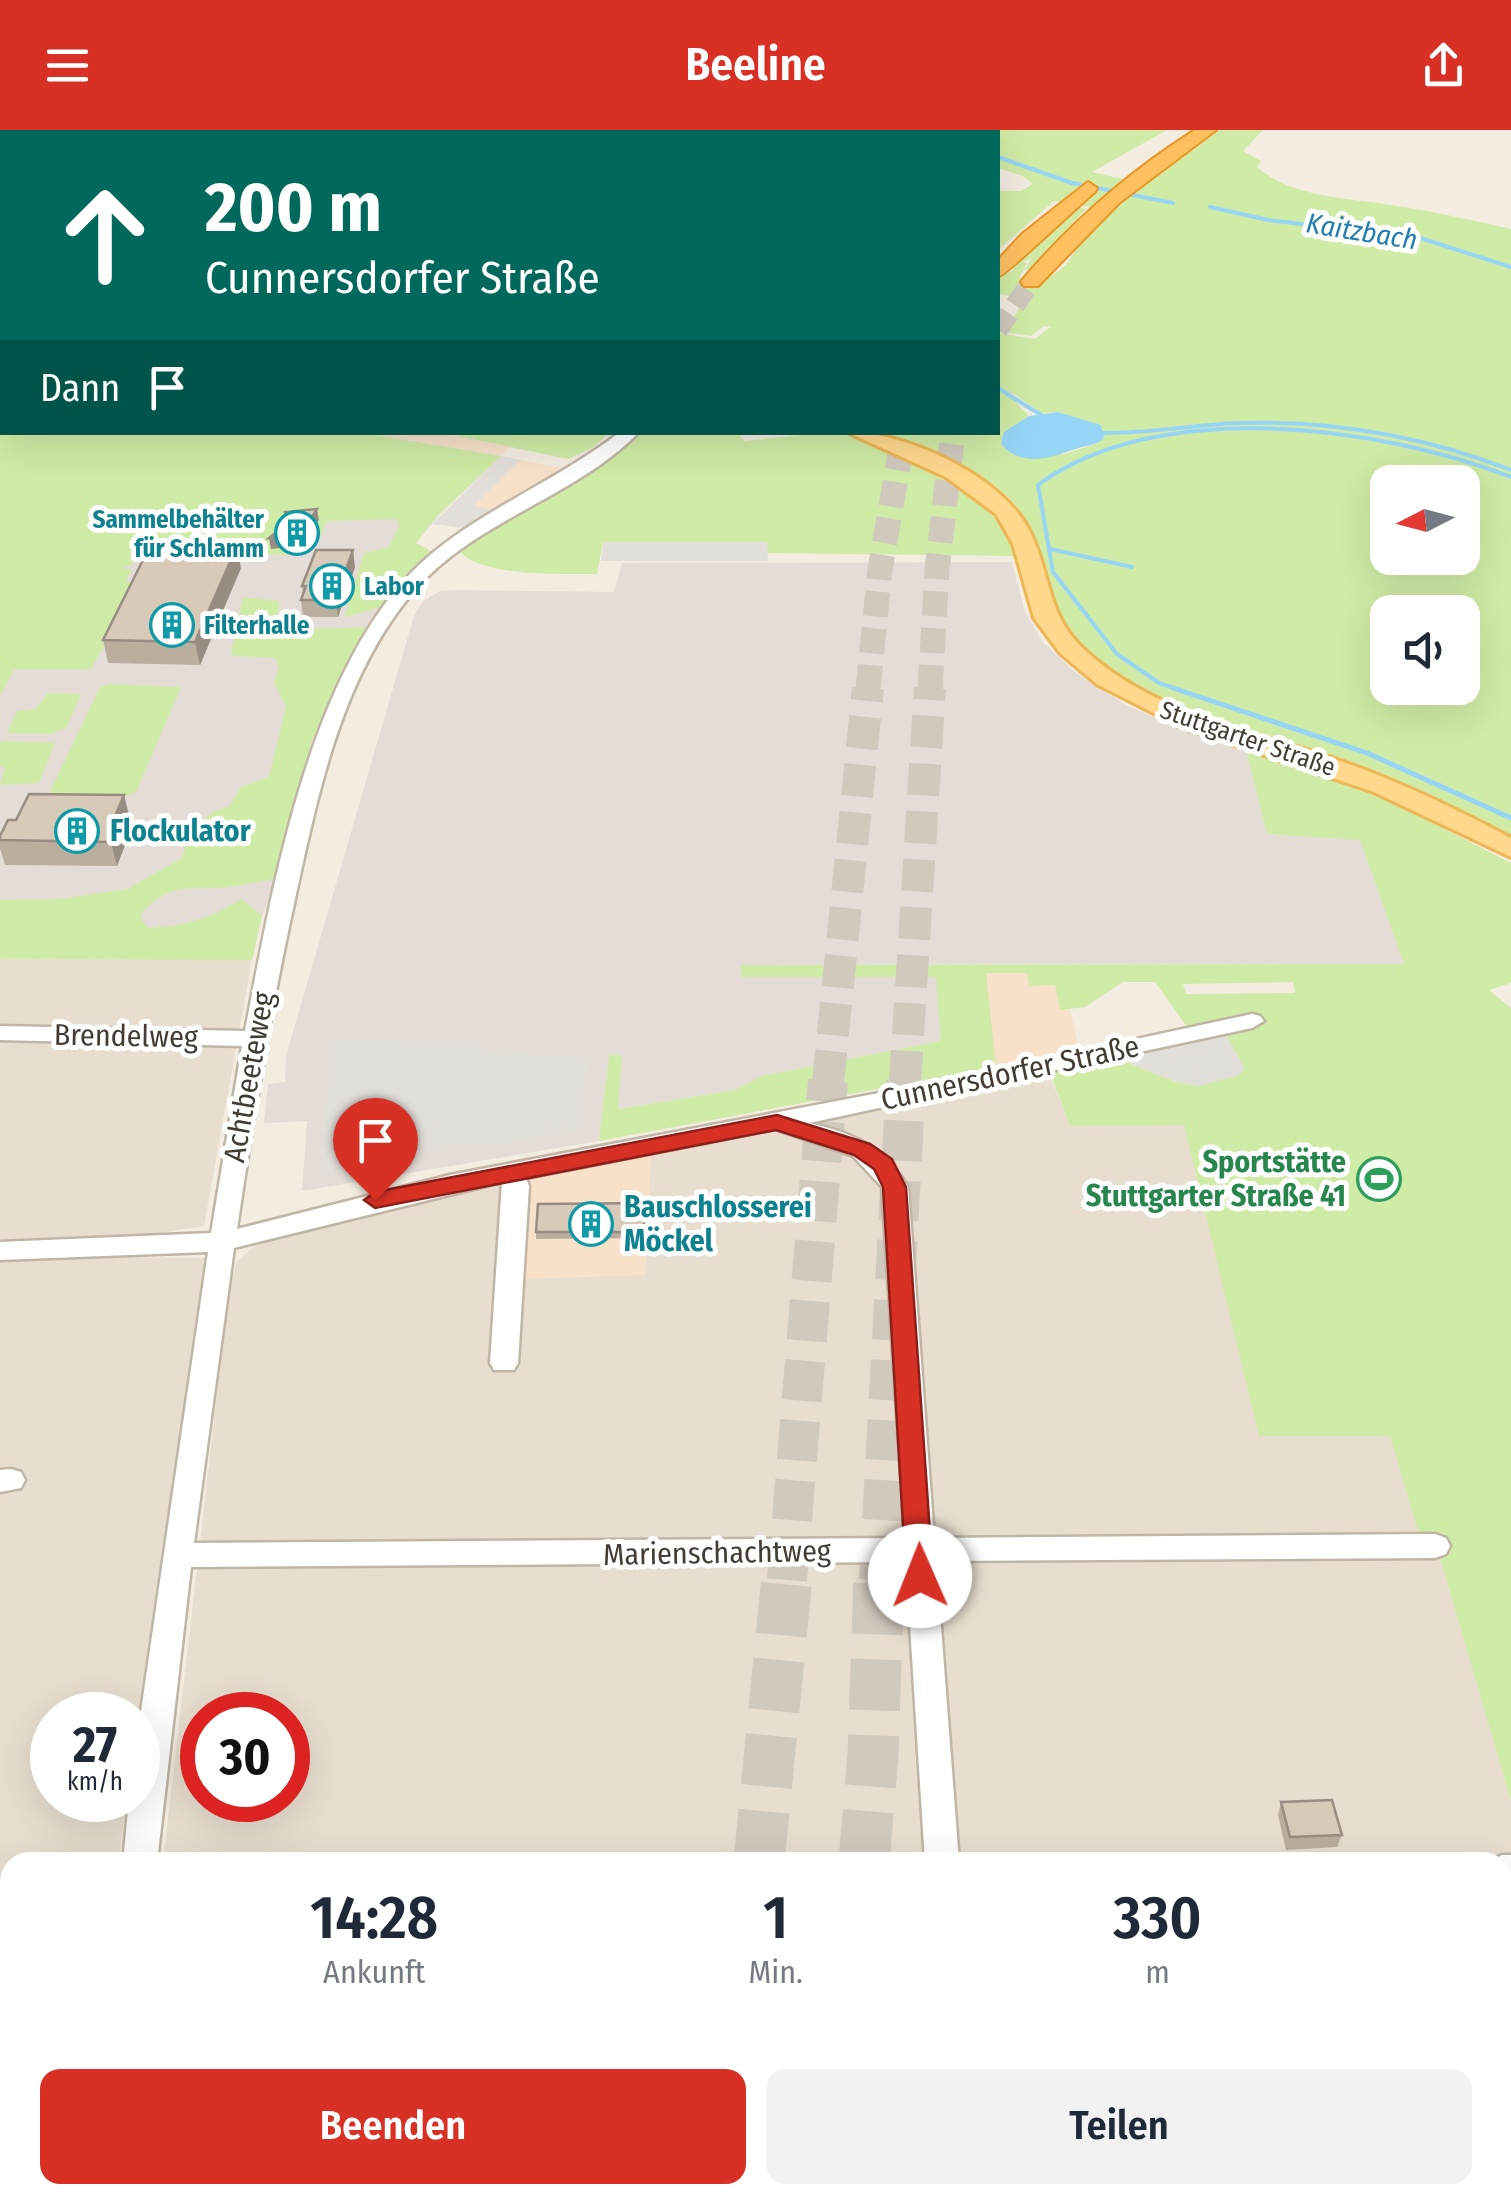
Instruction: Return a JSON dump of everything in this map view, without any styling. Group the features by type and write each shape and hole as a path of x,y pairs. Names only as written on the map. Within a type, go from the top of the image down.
{"highway":[{"path":"1031,282 1096,210 1120,173 1180,130"},
{"path":"1000,269 1066,205 1207,130"}],"main road":[{"name":"Stuttgarter Straße","path":"864,435 956,475 1004,509 1023,536 1039,600 1050,625 1080,660 1106,679 1172,714 1397,791 1511,849"}],"street":[{"name":"Achtbeeteweg","path":"141,1852 178,1555 253,1039 320,753 340,706 387,618 408,588 451,546 583,467 627,435"},
{"name":"Cunnersdorfer Straße","path":"0,1251 222,1242 375,1200 777,1123 1252,1021"},
{"name":"Brendelweg","path":"0,1033 253,1039"},
{"path":"777,1123 862,1149 884,1165 895,1187 941,1852"},
{"path":"504,1362 516,1186 512,1172"},
{"name":"Marienschachtweg","path":"178,1555 1435,1546"}],"shaded area":[{"path":"0,435 374,435 501,456 439,515 416,543 431,551 370,627 312,740 278,878 262,916 252,960 0,959"},
{"path":"374,435 455,435 511,445 501,456"},
{"path":"501,456 521,460 474,506 495,510 465,528 432,524"},
{"path":"521,460 566,469 495,510 473,507"},
{"path":"603,542 767,542 768,561 601,561"},
{"path":"1012,562 1025,612 1042,641 1071,669 1124,704 1175,727 1246,750 1267,834 1360,839 1404,964 742,965 742,977 937,977 941,1041 762,1076 735,1090 617,1109 622,1055 609,1055 599,1141 302,1191 307,1121 264,1123 268,1084 285,1082 286,1056 414,616 423,601 440,591 453,590 614,592 622,563"},
{"path":"0,959 252,960 204,1226 134,1237 0,1240"},
{"path":"985,973 1027,973 1055,985 1060,1010 1070,1010 1079,1049 996,1067"},
{"path":"1222,1027 1245,1069 1237,1076 1199,1086 1176,1082 1103,1053"},
{"path":"331,1039 478,1040 486,1052 589,1056 580,1130 493,1145 454,1146 320,1175"},
{"path":"1049,1073 1070,1126 1184,1124 1259,1435 1390,1435 1420,1538 1441,1561 1511,1801 1511,1852 164,1852 180,1715 180,1822 310,1822 310,1692 183,1692 229,1291 237,1261 254,1247 280,1237 436,1197 530,1178 521,1279 645,1274 651,1155"},
{"path":"651,1155 645,1275 521,1279 530,1178"},
{"path":"206,1258 143,1692 30,1692 30,1822 124,1822 119,1852 0,1852 0,1259"}],"green space":[{"path":"1000,130 1167,130 1092,172 1143,184 1220,130 1263,130 1243,151 1261,161 1257,167 1288,185 1324,196 1511,229 1511,840 1142,692 1086,651 1065,627 1049,595 1032,534 1013,502 967,469 882,435 1000,435 1000,333 1035,339 1050,327 1044,326 1031,336 1000,331 1000,324 1009,325 1025,298 1000,294 1000,275 1014,270 1011,265 1074,207 1086,209 1031,269 1025,270 1031,258 1023,262 1027,263 1019,278 1038,280 1056,273 1070,259 1078,241 1111,211 1054,201 1000,248 1000,191 1021,191 1033,184 1023,176 1000,169","holes":["1013,393 1041,413 1058,412 1098,443 1064,454 1013,454 1001,444 1004,432 1029,416 1008,394"]},
{"path":"0,435 374,435 501,456 438,515 416,543 431,551 385,606 345,617 364,553 389,547 399,526 397,519 327,521 321,535 289,549 289,555 137,552 131,565 121,568 132,569 126,582 139,582 91,669 14,669 0,696"},
{"path":"454,435 606,435 592,448 568,459"},
{"path":"640,435 740,435 744,441 848,435 968,492 995,518 1015,556 767,553 766,542 603,542 597,574 565,574 486,566 460,552 462,546"},
{"path":"243,597 279,601 277,630 370,627 312,740 278,878 229,887 181,889 161,896 140,915 147,928 174,925 207,916 242,899 262,916 252,960 0,959 0,900 60,899 127,889 182,858 187,839 211,813 229,806 241,787 269,777 286,706 274,683 279,667 275,658 231,653"},
{"path":"100,687 181,687 136,792 123,797 53,794 50,791"},
{"path":"48,693 81,694 66,728 50,734 7,733 17,711 36,709"},
{"path":"0,743 55,743 39,783 0,785 5,767 0,766"},
{"path":"1246,750 1380,796 1511,863 1511,983 1489,990 1511,1008 1511,1801 1441,1561 1420,1538 1390,1436 1259,1436 1184,1125 1070,1126 1047,1065 1103,1053 1176,1082 1199,1086 1192,1034 1155,982 1123,982 1085,1007 1060,1010 1055,985 1029,986 1027,973 986,973 996,1067 599,1141 609,1055 622,1055 618,1109 735,1090 761,1076 941,1041 936,977 741,977 741,965 1404,964 1360,840 1267,834","holes":["1293,982 1295,993 1186,994 1183,984"]}],"water":[{"path":"1058,412 1101,425 1104,439 1035,459 1017,456 1001,444 1004,432 1029,416"}],"building":[{"path":"317,509 308,523 308,534 269,538 288,523 285,512"},
{"name":"Filterhalle","path":"206,541 203,546 237,546 195,642 103,640 151,544"},
{"path":"316,550 353,550 335,600 301,600 306,586 302,586"},
{"path":"29,794 124,795 113,821 120,821 111,842 0,840 8,820 16,820"},
{"name":"Bauschlosserei Möckel","path":"645,1203 644,1232 536,1232 538,1204"},
{"path":"1332,1800 1342,1835 1290,1837 1281,1802"}],"waterway":[{"name":"Kaitzbach","path":"1000,158 1072,183 1173,203"},
{"name":"Kaitzbach","path":"1210,207 1268,220 1420,238 1511,267"},
{"path":"1000,389 1041,415"},
{"path":"1099,433 1238,423 1308,424 1411,439 1511,470"},
{"path":"1180,690 1159,683 1117,654 1053,572 1038,485 1088,457 1144,439 1206,430 1270,428 1398,444 1511,477"},
{"path":"1050,549 1132,567"},
{"path":"1173,688 1367,753 1511,818"}],"tunnel":[{"path":"1000,327 1031,282"},
{"path":"868,690 880,569 903,435"},
{"path":"930,690 937,570 953,435"},
{"path":"828,1083 868,688"},
{"path":"905,1083 930,688"},
{"path":"787,1580 828,1081"},
{"path":"879,1580 906,1081"},
{"path":"760,1852 787,1577"},
{"path":"865,1852 873,1754 879,1577"}],"place":[{"name":"Sammelbehälter für Schlamm","path":"297,533"},
{"name":"Labor","path":"332,586"},
{"name":"Filterhalle","path":"172,625"},
{"name":"Flockulator","path":"77,831"},
{"name":"Sportstätte Stuttgarter Straße 41","path":"1379,1179"},
{"name":"Bauschlosserei Möckel","path":"591,1224"}],"route":[{"path":"375,1200 777,1123 862,1149 884,1165 895,1187 920,1576"}]}
